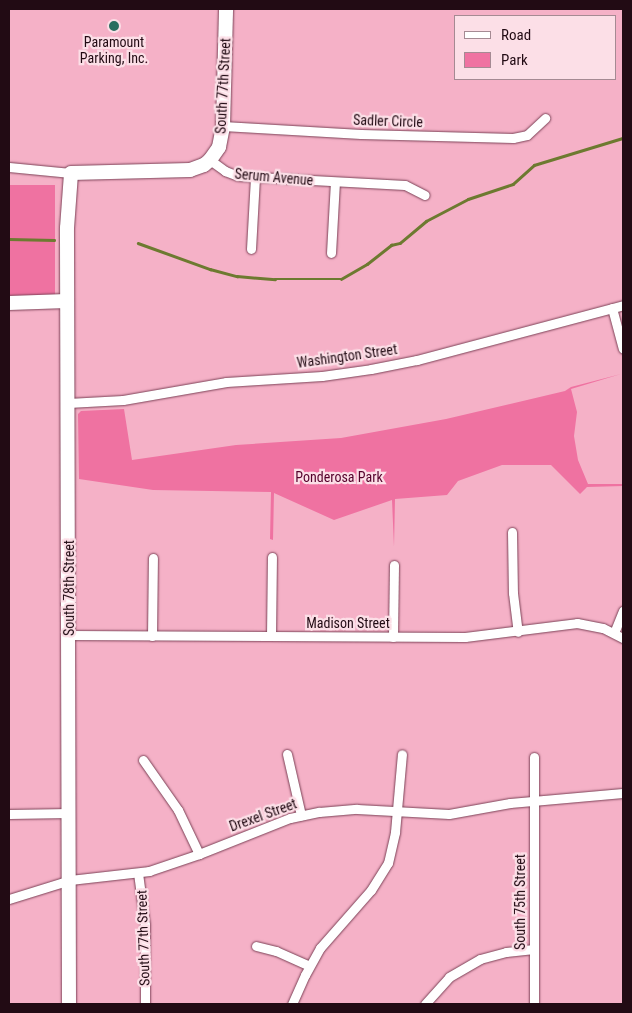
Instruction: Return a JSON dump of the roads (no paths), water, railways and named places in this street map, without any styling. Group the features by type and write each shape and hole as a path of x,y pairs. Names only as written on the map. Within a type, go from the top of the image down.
{"street":[{"name":"South 77th Street","path":"210,160 219,147 223,126 226,9"},
{"name":"Sadler Circle","path":"223,126 361,134 513,138 528,135 544,118"},
{"path":"9,167 71,173 190,170 204,165 210,160"},
{"name":"Serum Avenue","path":"210,160 229,173 255,177 405,186 425,195"},
{"name":"South 78th Street","path":"69,1004 67,210 71,173"},
{"path":"251,249 255,177"},
{"path":"331,253 335,182"},
{"path":"9,303 68,301"},
{"name":"Washington Street","path":"68,403 123,400 226,382 322,376 372,369 417,360 623,305"},
{"path":"612,308 623,349"},
{"path":"512,532 513,594 518,632"},
{"path":"271,636 272,557"},
{"path":"152,636 153,558"},
{"path":"393,637 394,565"},
{"path":"614,633 623,610"},
{"name":"Madison Street","path":"69,635 464,637 577,624 603,628 623,638"},
{"path":"287,754 301,815"},
{"path":"292,1004 309,966 330,936 371,890 382,874 391,850 397,811 402,754"},
{"name":"South 75th Street","path":"534,757 534,1004"},
{"path":"143,760 178,810 199,854"},
{"name":"Drexel Street","path":"9,899 70,880 138,873 199,854 301,815 343,809 449,814 534,800 623,793"},
{"path":"9,814 70,813"},
{"name":"South 77th Street","path":"138,873 145,926 145,1004"},
{"path":"256,946 276,951 309,966"},
{"path":"425,1004 449,978 480,959 506,952 534,949"}],"waterway":[{"path":"138,243 210,269 237,276 275,279 341,279 367,264 391,245 400,243 426,221 468,199 513,184 534,165 623,138"},
{"path":"9,239 54,240"}],"place":[{"name":"Paramount Parking, Inc.","path":"114,26"}],"park label":[{"name":"Ponderosa Park","path":"339,477"}]}
